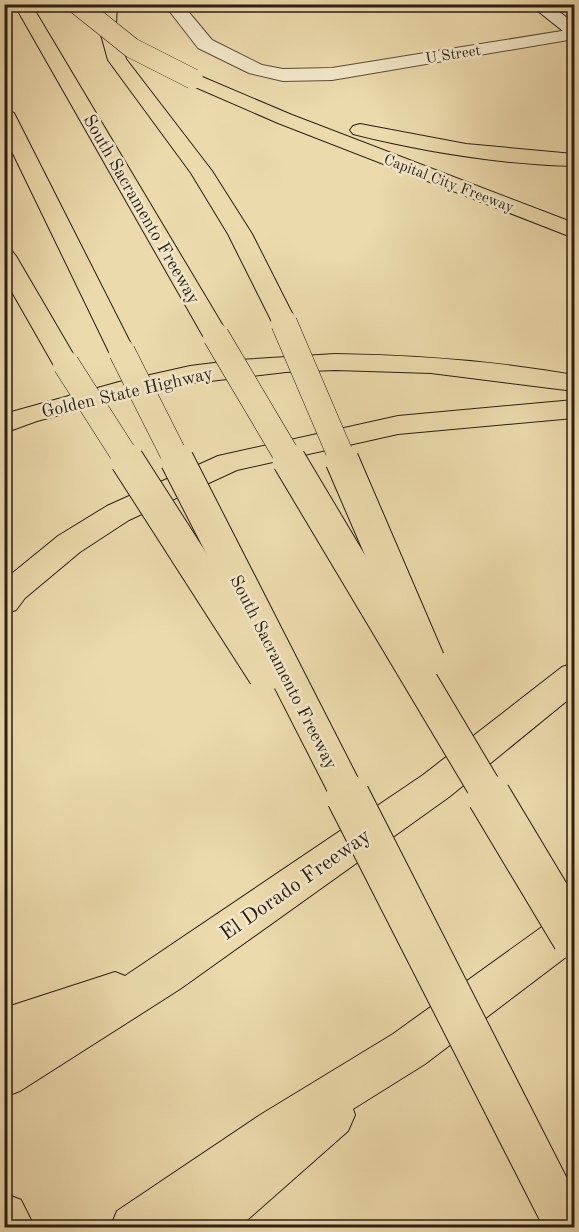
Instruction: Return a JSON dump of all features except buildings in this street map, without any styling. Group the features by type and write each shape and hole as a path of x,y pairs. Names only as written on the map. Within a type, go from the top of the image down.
{"highway":[{"name":"South Sacramento Freeway","path":"22,4 216,336 574,938"},
{"path":"77,4 132,48 193,79 326,122 402,140 489,153 574,160"},
{"path":"108,4 107,24 117,60 201,171 240,234 284,323 480,780"},
{"name":"Capital City Freeway","path":"193,79 285,119 574,231"},
{"name":"South Sacramento Freeway","path":"4,113 122,352 568,1227"},
{"path":"4,256 66,364 366,833"},
{"name":"Golden State Highway","path":"4,424 27,415 188,375 275,364 366,361 420,363 474,368 574,383"},
{"path":"4,602 14,590 69,544 118,513 228,463 398,425 574,409"},
{"name":"El Dorado Freeway","path":"4,1075 165,975 436,786 574,676"},
{"path":"201,1227 409,1049 574,927"},
{"path":"4,1029 165,975"},
{"path":"134,1227 276,1131 409,1049"},
{"path":"4,1217 11,1227"}],"street":[{"name":"U Street","path":"172,4 205,44 256,69 283,75 332,74 574,32"},
{"path":"537,4 574,32"}]}
